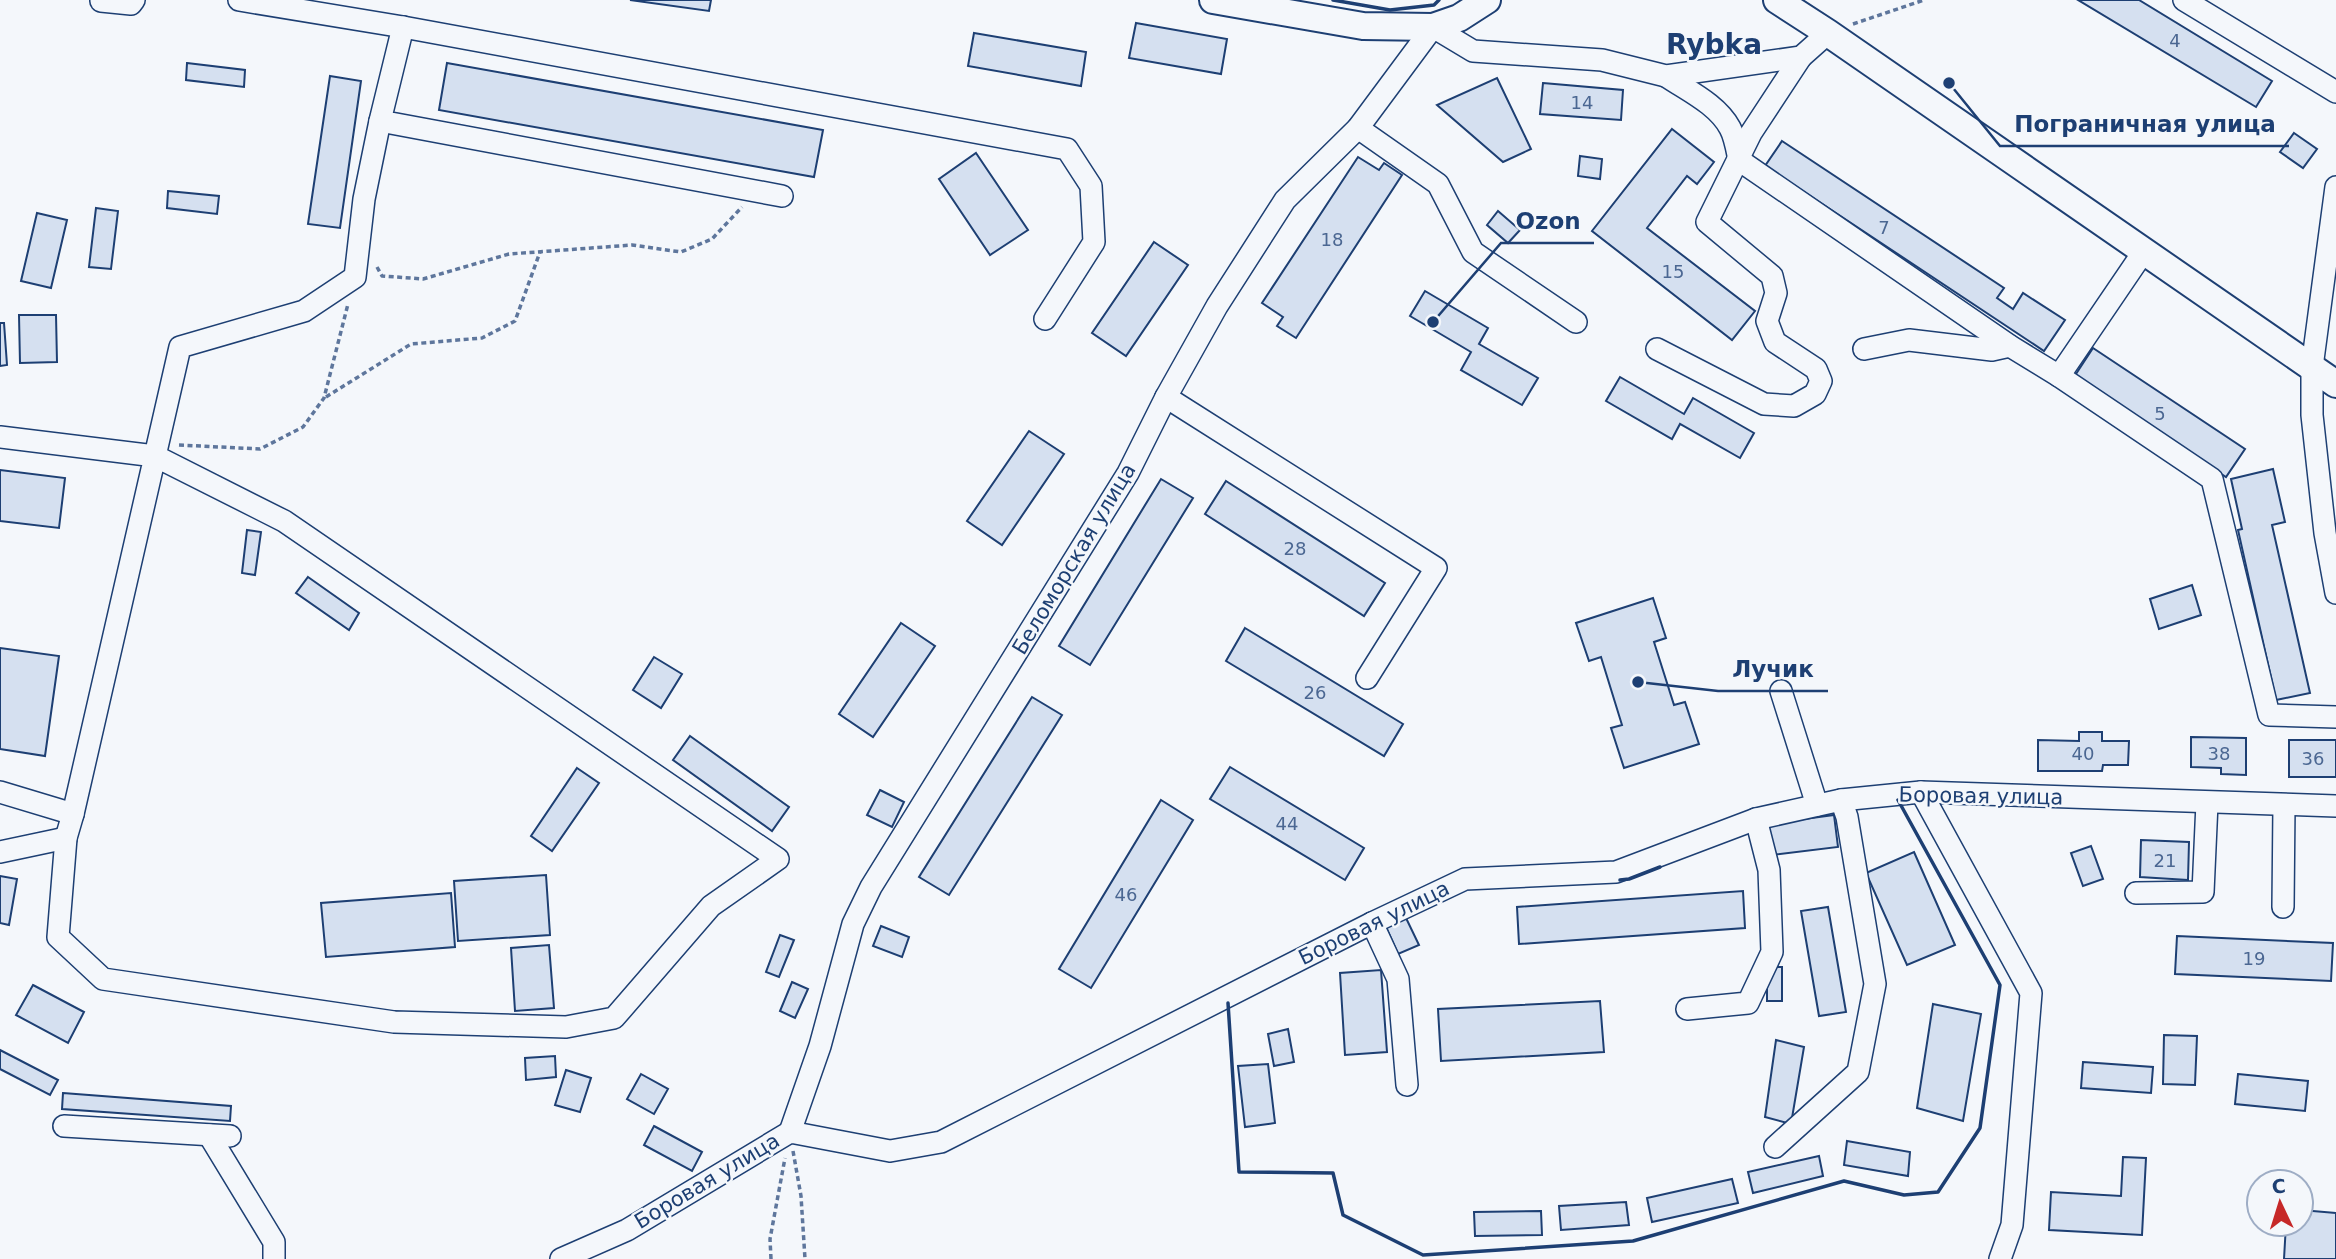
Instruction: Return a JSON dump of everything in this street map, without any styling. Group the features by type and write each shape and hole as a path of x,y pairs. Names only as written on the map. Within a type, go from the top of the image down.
{"main road":[{"path":"1213,0 1363,26 1433,27 1459,18 1487,0"},
{"path":"1777,0 2336,384"}],"street":[{"path":"101,1 131,4 134,0"},
{"path":"239,0 403,27 1067,149 1091,186 1094,242 1045,319"},
{"path":"2185,0 2336,92"},
{"path":"0,437 155,456 284,521 778,859 710,906 614,1018 566,1027 394,1022 103,979 58,937 66,838 73,814 155,456 180,347 304,311 355,277 364,199 403,27"},
{"path":"1433,27 1474,51 1602,60 1666,76 1722,116 1732,130 1740,160 2010,346 2212,479 2269,715 2336,717"},
{"name":"Беломорская улица","path":"790,1132 820,1046 853,923 872,887 1128,473 1166,397 1217,306 1285,200 1358,128 1433,27"},
{"path":"1657,349 1764,404 1794,406 1815,394 1821,381 1816,369 1774,342 1767,321 1776,293 1772,276 1707,222 1740,160 1751,133 1801,57 1828,33"},
{"path":"1666,76 1801,57"},
{"path":"380,121 782,196"},
{"path":"1358,128 1438,184 1473,252 1576,322"},
{"path":"2336,187 2312,367 2312,415 2331,537 2336,593"},
{"path":"2059,376 2144,251"},
{"path":"1864,349 1909,340 1992,350 2010,346"},
{"path":"1166,397 1436,568 1367,678"},
{"path":"1781,691 1817,805"},
{"path":"0,792 73,814"},
{"path":"1921,792 2031,993 2012,1225 2000,1259"},
{"name":"Боровая улица","path":"561,1259 627,1230 790,1132 890,1151 941,1142 1372,923 1465,879 1616,872 1756,819 1841,800 1921,792 2336,806"},
{"path":"1774,1147 1858,1072 1875,984 1847,817 1841,800"},
{"path":"2136,893 2203,892 2207,803"},
{"path":"2283,907 2284,805"},
{"path":"1687,1009 1748,1003 1772,953 1769,870 1756,819"},
{"path":"0,852 66,838"},
{"path":"1372,923 1398,979 1406,1085"},
{"path":"64,1126 220,1135 274,1242 274,1259"}],"path":[{"path":"1828,33 1924,0"},
{"path":"360,242 382,276 423,279 509,254 632,245 681,252 712,240 755,192"},
{"path":"324,398 411,344 482,338 515,321 540,252"},
{"path":"155,456 177,445 260,449 303,428 324,398 355,277"},
{"path":"771,1259 770,1238 790,1132"},
{"path":"790,1132 801,1196 805,1259"}],"building":[{"path":"630,0 711,0 709,11"},
{"path":"2078,0 2139,0 2272,81 2256,107"},
{"path":"1136,23 1227,39 1221,74 1129,58"},
{"path":"974,33 1086,52 1081,86 968,66"},
{"path":"187,63 245,70 244,87 186,80"},
{"path":"447,63 823,130 814,177 439,110"},
{"path":"330,76 361,81 340,228 308,224"},
{"path":"1497,78 1531,149 1503,162 1437,105"},
{"path":"1543,83 1623,90 1621,120 1540,114"},
{"path":"1672,129 1714,162 1697,184 1687,176 1647,228 1755,311 1732,340 1592,231"},
{"path":"2294,133 2317,149 2303,168 2280,152"},
{"path":"1782,141 2004,288 1997,298 2013,309 2023,293 2065,320 2044,351 1765,166"},
{"path":"976,153 1028,230 990,255 939,179"},
{"path":"1580,156 1602,159 1600,179 1578,176"},
{"path":"1358,157 1379,170 1384,163 1402,175 1296,338 1277,326 1283,317 1262,303"},
{"path":"168,191 219,196 217,214 167,208"},
{"path":"96,208 118,211 111,269 89,267"},
{"path":"1498,211 1520,230 1508,243 1487,225"},
{"path":"37,213 67,220 51,288 21,281"},
{"path":"1154,242 1188,265 1126,356 1092,333"},
{"path":"1425,291 1488,328 1479,344 1538,378 1522,405 1461,370 1471,352 1410,316"},
{"path":"19,315 56,315 57,362 20,363"},
{"path":"0,323 4,323 7,365 0,366"},
{"path":"2093,348 2245,449 2226,477 2074,377"},
{"path":"1620,377 1684,414 1693,398 1754,433 1740,458 1680,424 1672,439 1606,401"},
{"path":"1029,431 1064,454 1002,545 967,521"},
{"path":"2273,469 2285,522 2272,525 2310,693 2276,700 2238,530 2242,529 2231,479"},
{"path":"0,470 65,478 59,528 0,521"},
{"path":"1161,479 1193,498 1090,665 1059,646"},
{"path":"1226,481 1385,583 1364,616 1205,514"},
{"path":"247,530 261,532 255,575 242,573"},
{"path":"308,577 359,613 349,630 296,593"},
{"path":"2192,585 2201,615 2159,629 2150,599"},
{"path":"1653,598 1666,638 1654,642 1674,705 1685,702 1699,744 1624,768 1611,728 1622,725 1601,657 1589,661 1576,623"},
{"path":"901,623 935,646 873,737 839,714"},
{"path":"1245,628 1403,724 1384,756 1226,661"},
{"path":"0,648 59,656 45,756 0,749"},
{"path":"654,657 682,674 661,708 633,690"},
{"path":"1032,697 1062,715 949,895 919,877"},
{"path":"2079,732 2102,732 2102,741 2129,741 2128,765 2103,765 2102,771 2038,771 2038,740 2079,741"},
{"path":"690,736 789,807 772,831 673,760"},
{"path":"2191,737 2246,738 2246,775 2221,774 2221,768 2191,767"},
{"path":"2289,740 2336,740 2336,777 2289,777"},
{"path":"1230,767 1364,848 1345,880 1210,799"},
{"path":"577,768 599,783 552,851 531,836"},
{"path":"880,790 904,802 892,827 867,815"},
{"path":"1161,800 1193,820 1091,988 1059,969"},
{"path":"1834,815 1838,847 1771,855 1767,824"},
{"path":"2141,840 2189,842 2188,880 2140,877"},
{"path":"2091,846 2103,879 2083,886 2071,853"},
{"path":"1914,852 1955,945 1907,965 1866,873"},
{"path":"546,875 550,935 458,941 454,881"},
{"path":"0,876 17,879 9,925 0,923"},
{"path":"1743,891 1745,928 1519,944 1517,907"},
{"path":"451,893 455,947 326,957 321,903"},
{"path":"1828,907 1846,1012 1819,1016 1801,911"},
{"path":"1406,918 1419,945 1398,954 1386,927"},
{"path":"881,926 909,937 902,957 873,946"},
{"path":"780,935 794,940 779,977 766,972"},
{"path":"2177,936 2333,943 2331,981 2175,974"},
{"path":"549,945 554,1008 515,1011 511,948"},
{"path":"1767,967 1782,967 1782,1001 1767,1001"},
{"path":"1381,970 1387,1052 1345,1055 1340,973"},
{"path":"792,982 808,989 795,1018 780,1011"},
{"path":"33,985 84,1012 68,1043 16,1015"},
{"path":"1600,1001 1604,1052 1441,1061 1438,1009"},
{"path":"1933,1004 1981,1014 1963,1121 1917,1108"},
{"path":"1288,1029 1294,1062 1274,1066 1268,1034"},
{"path":"2164,1035 2197,1036 2195,1085 2163,1084"},
{"path":"1776,1040 1804,1047 1791,1124 1765,1117"},
{"path":"0,1050 58,1080 50,1095 0,1069"},
{"path":"555,1056 556,1077 526,1080 525,1058"},
{"path":"2083,1062 2153,1067 2151,1093 2081,1088"},
{"path":"1268,1064 1275,1123 1245,1127 1238,1066"},
{"path":"566,1070 591,1078 580,1112 555,1105"},
{"path":"641,1074 668,1089 654,1114 627,1099"},
{"path":"2238,1074 2308,1081 2305,1111 2235,1104"},
{"path":"63,1093 231,1106 230,1121 62,1109"},
{"path":"654,1126 702,1152 692,1171 644,1145"},
{"path":"1847,1141 1910,1152 1908,1176 1844,1165"},
{"path":"1819,1156 1823,1176 1753,1193 1748,1172"},
{"path":"2123,1157 2146,1158 2142,1235 2049,1230 2051,1192 2121,1196"},
{"path":"1732,1179 1738,1203 1652,1222 1647,1198"},
{"path":"1626,1202 1629,1225 1561,1230 1559,1206"},
{"path":"1541,1211 1542,1235 1475,1236 1474,1212"},
{"path":"2315,1211 2336,1213 2336,1259 2284,1259 2285,1238 2315,1238"}],"wall":[{"path":"1333,0 1390,10 1434,5 1439,0"},
{"path":"1228,1003 1239,1172 1333,1173 1343,1215 1423,1255 1633,1241 1844,1181 1904,1195 1938,1192 1980,1128 2000,985 1898,800"},
{"path":"1620,880 1660,867"}],"place":[{"name":"Пограничная улица","path":"1949,83"},
{"name":"Ozon","path":"1433,322"},
{"name":"Лучик","path":"1638,682"}],"district":[{"name":"Rybka","path":"1714,44"}]}
